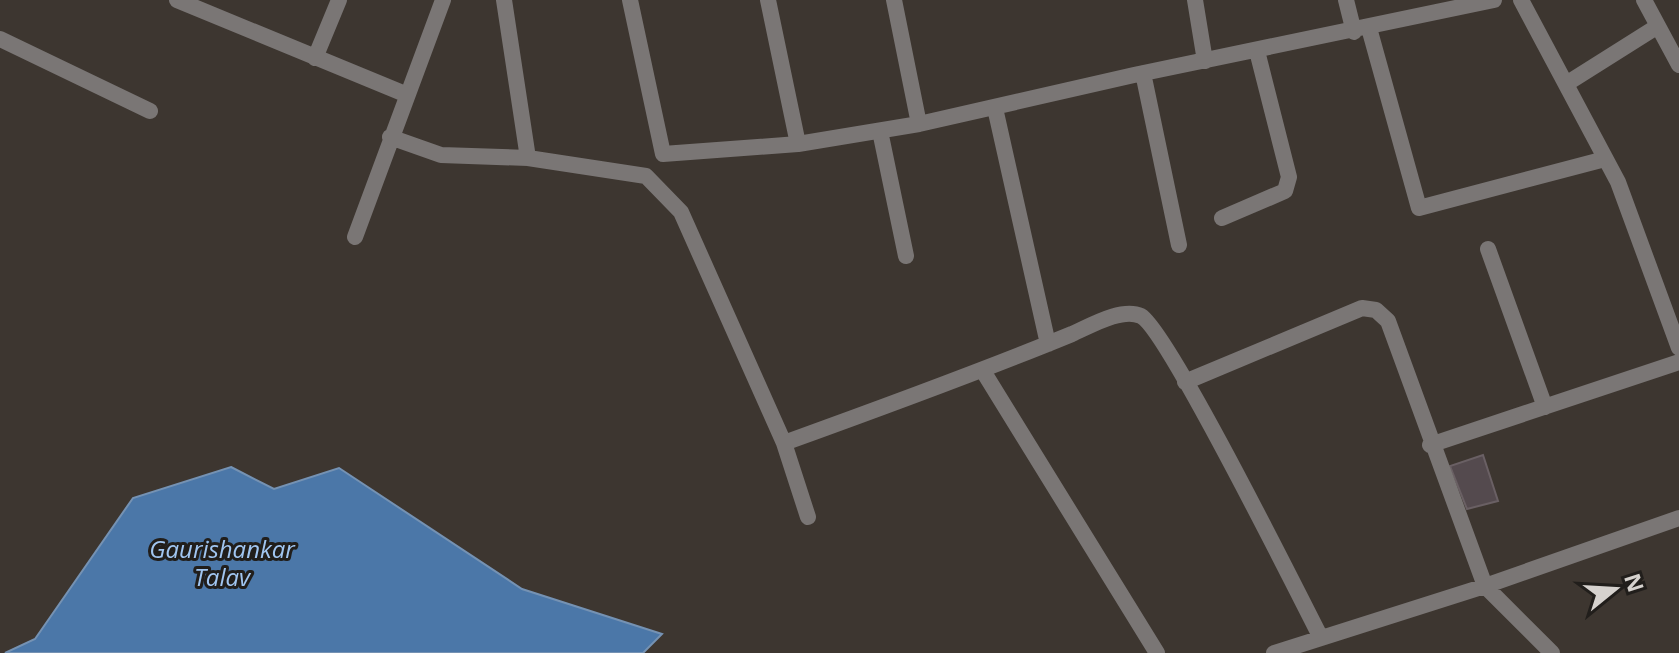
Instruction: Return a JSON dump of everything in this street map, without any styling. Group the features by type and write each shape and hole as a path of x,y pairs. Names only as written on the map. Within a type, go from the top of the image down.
{"street":[{"path":"177,0 207,7 315,58 405,94"},
{"path":"315,58 339,0"},
{"path":"355,237 405,94 443,0"},
{"path":"504,0 528,158"},
{"path":"630,0 663,154 798,144 919,124 1143,73 1362,30 1482,1"},
{"path":"768,0 798,144"},
{"path":"894,0 919,124"},
{"path":"1195,0 1205,61"},
{"path":"1346,0 1362,30 1419,208 1605,159"},
{"path":"1521,0 1618,182 1679,348"},
{"path":"1644,0 1679,65"},
{"path":"1566,84 1658,26"},
{"path":"0,39 150,111"},
{"path":"1222,218 1285,191 1289,177 1257,51"},
{"path":"1143,73 1179,245"},
{"path":"995,108 1048,344"},
{"path":"880,131 906,256"},
{"path":"390,137 441,155 528,158 646,176 681,212 784,443 808,517"},
{"path":"1488,249 1545,407"},
{"path":"1185,382 1362,308 1376,310 1388,321 1430,445 1485,586 1552,653"},
{"path":"784,443 983,371 1130,313 1152,325 1321,638"},
{"path":"1430,445 1679,362"},
{"path":"983,371 1157,653"},
{"path":"1274,653 1485,586 1679,518"}],"water":[{"name":"Gaurishankar Talav","path":"231,467 274,489 339,468 522,589 662,634 643,653 5,653 35,639 133,498"}],"building":[{"path":"1483,455 1498,501 1467,509 1450,466"}]}
